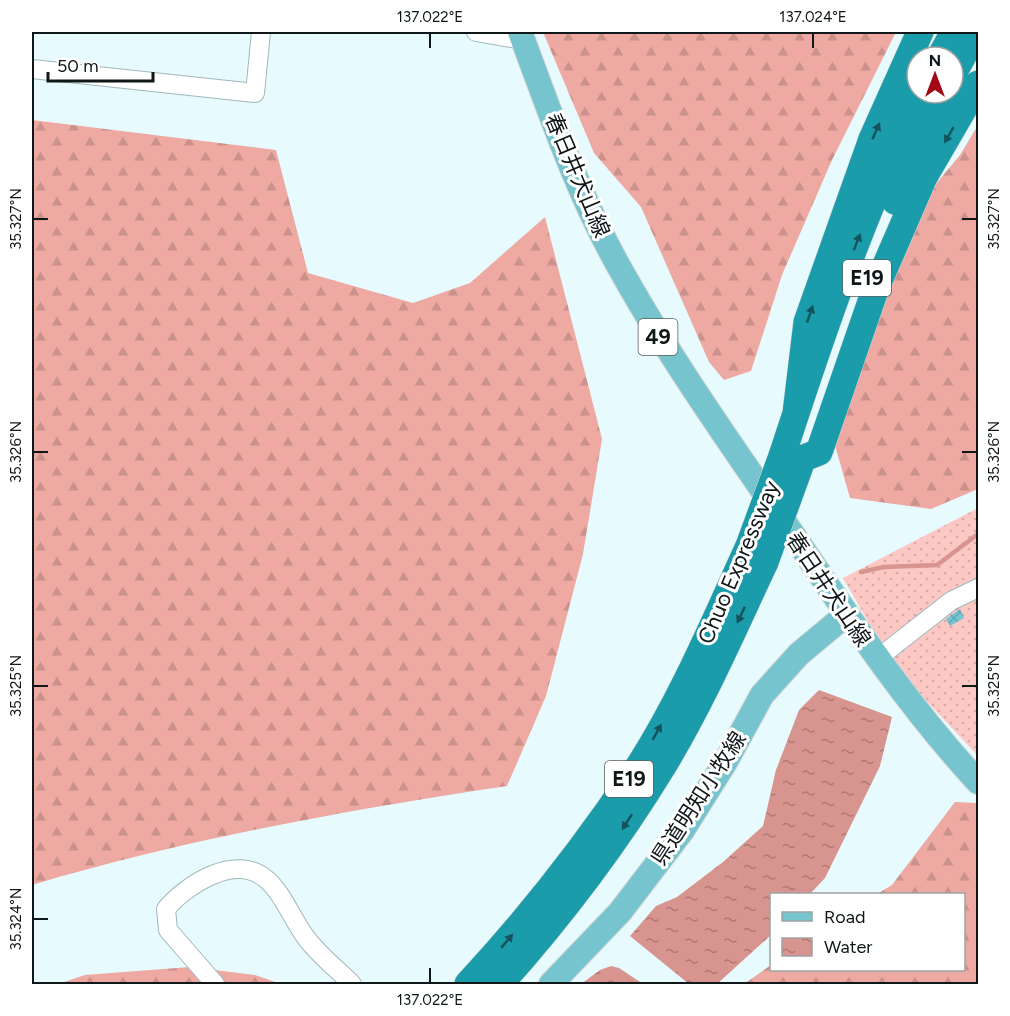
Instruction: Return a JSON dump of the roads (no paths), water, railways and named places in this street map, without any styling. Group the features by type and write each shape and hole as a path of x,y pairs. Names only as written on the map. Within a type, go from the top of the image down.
{"highway":[{"path":"796,413 807,322 872,140 920,32"},
{"path":"965,52 976,32"},
{"path":"795,460 819,452 875,290 924,177 978,84"},
{"name":"Chuo Expressway","path":"795,460 796,413 872,204 916,105"},
{"name":"Chuo Expressway","path":"500,984 565,907 619,835 664,765 713,674 757,554 912,156 937,105"},
{"name":"Chuo Expressway","path":"468,984 546,893 640,764 757,554"}],"main road":[{"name":"春日井犬山線","path":"522,36 582,192 610,252 662,343 877,659 935,735 978,782"},
{"name":"県道明知小牧線","path":"550,984 620,912 682,831 726,761 762,695 799,654 847,614"}],"street":[{"path":"32,69 255,93 261,32"},
{"path":"476,32 522,36"},
{"path":"877,659 951,601 978,588"},
{"path":"215,984 168,930 166,909 177,896 199,881 230,869 254,871 268,880 308,940 352,984"}],"water":[{"path":"819,690 892,717 880,766 825,878 811,893 770,893 770,936 717,984 689,984 630,936 656,906 677,897 723,862 763,826 776,770 799,710"},
{"path":"611,966 619,968 643,984 581,984 600,970"}],"waterway":[{"path":"861,572 884,567 937,565 978,534"}]}
